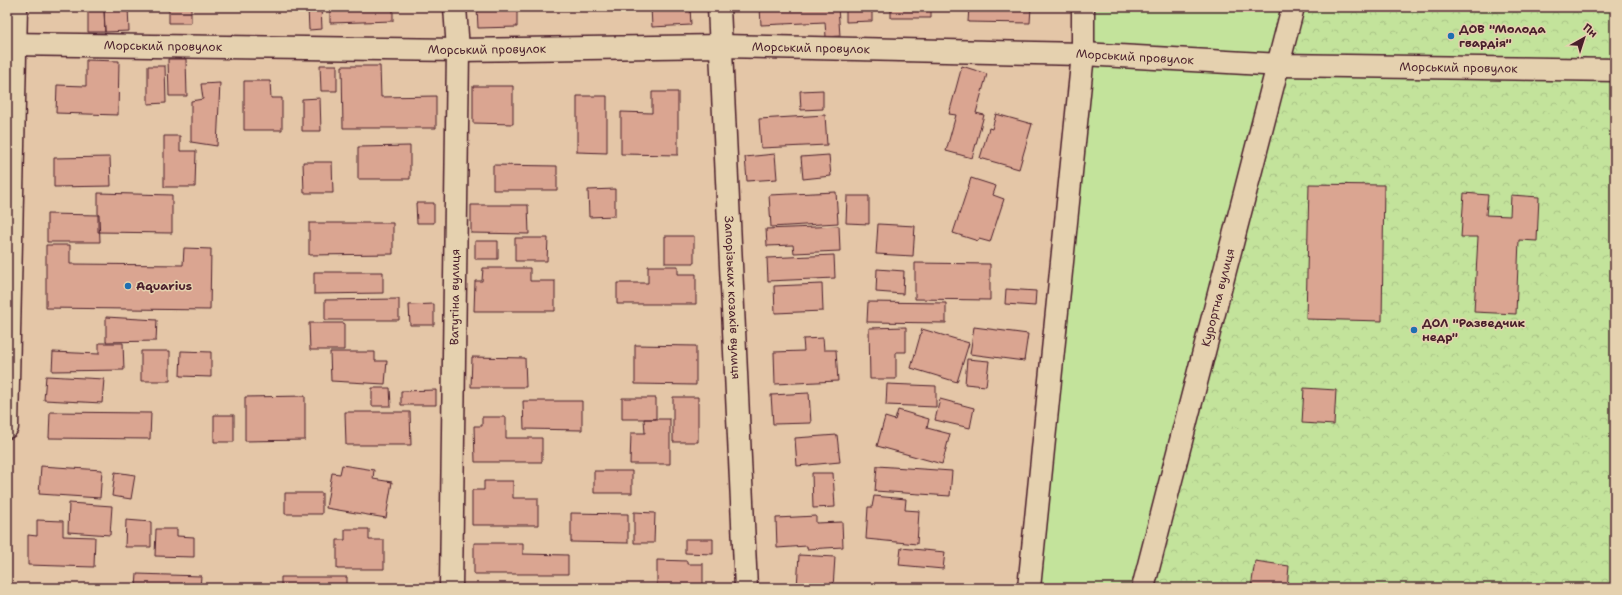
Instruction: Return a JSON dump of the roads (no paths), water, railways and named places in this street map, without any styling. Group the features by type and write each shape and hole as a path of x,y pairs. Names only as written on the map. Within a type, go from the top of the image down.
{"street":[{"path":"7,427 11,44 16,7"},
{"name":"Ватутіна вулиця","path":"451,588 458,50 455,7"},
{"name":"Запорізьких козаків вулиця","path":"719,7 746,588"},
{"path":"1029,588 1083,54 1084,7"},
{"name":"Курортна вулиця","path":"1143,588 1294,7"},
{"name":"Морський провулок","path":"11,44 458,50 722,46 1083,54 1280,65 1615,70"}],"place":[{"name":"ДОВ \"Молода гвардія\"","path":"1451,36"},
{"name":"Aquarius","path":"128,286"},
{"name":"ДОЛ \"Разведчик недр\"","path":"1414,330"}]}
